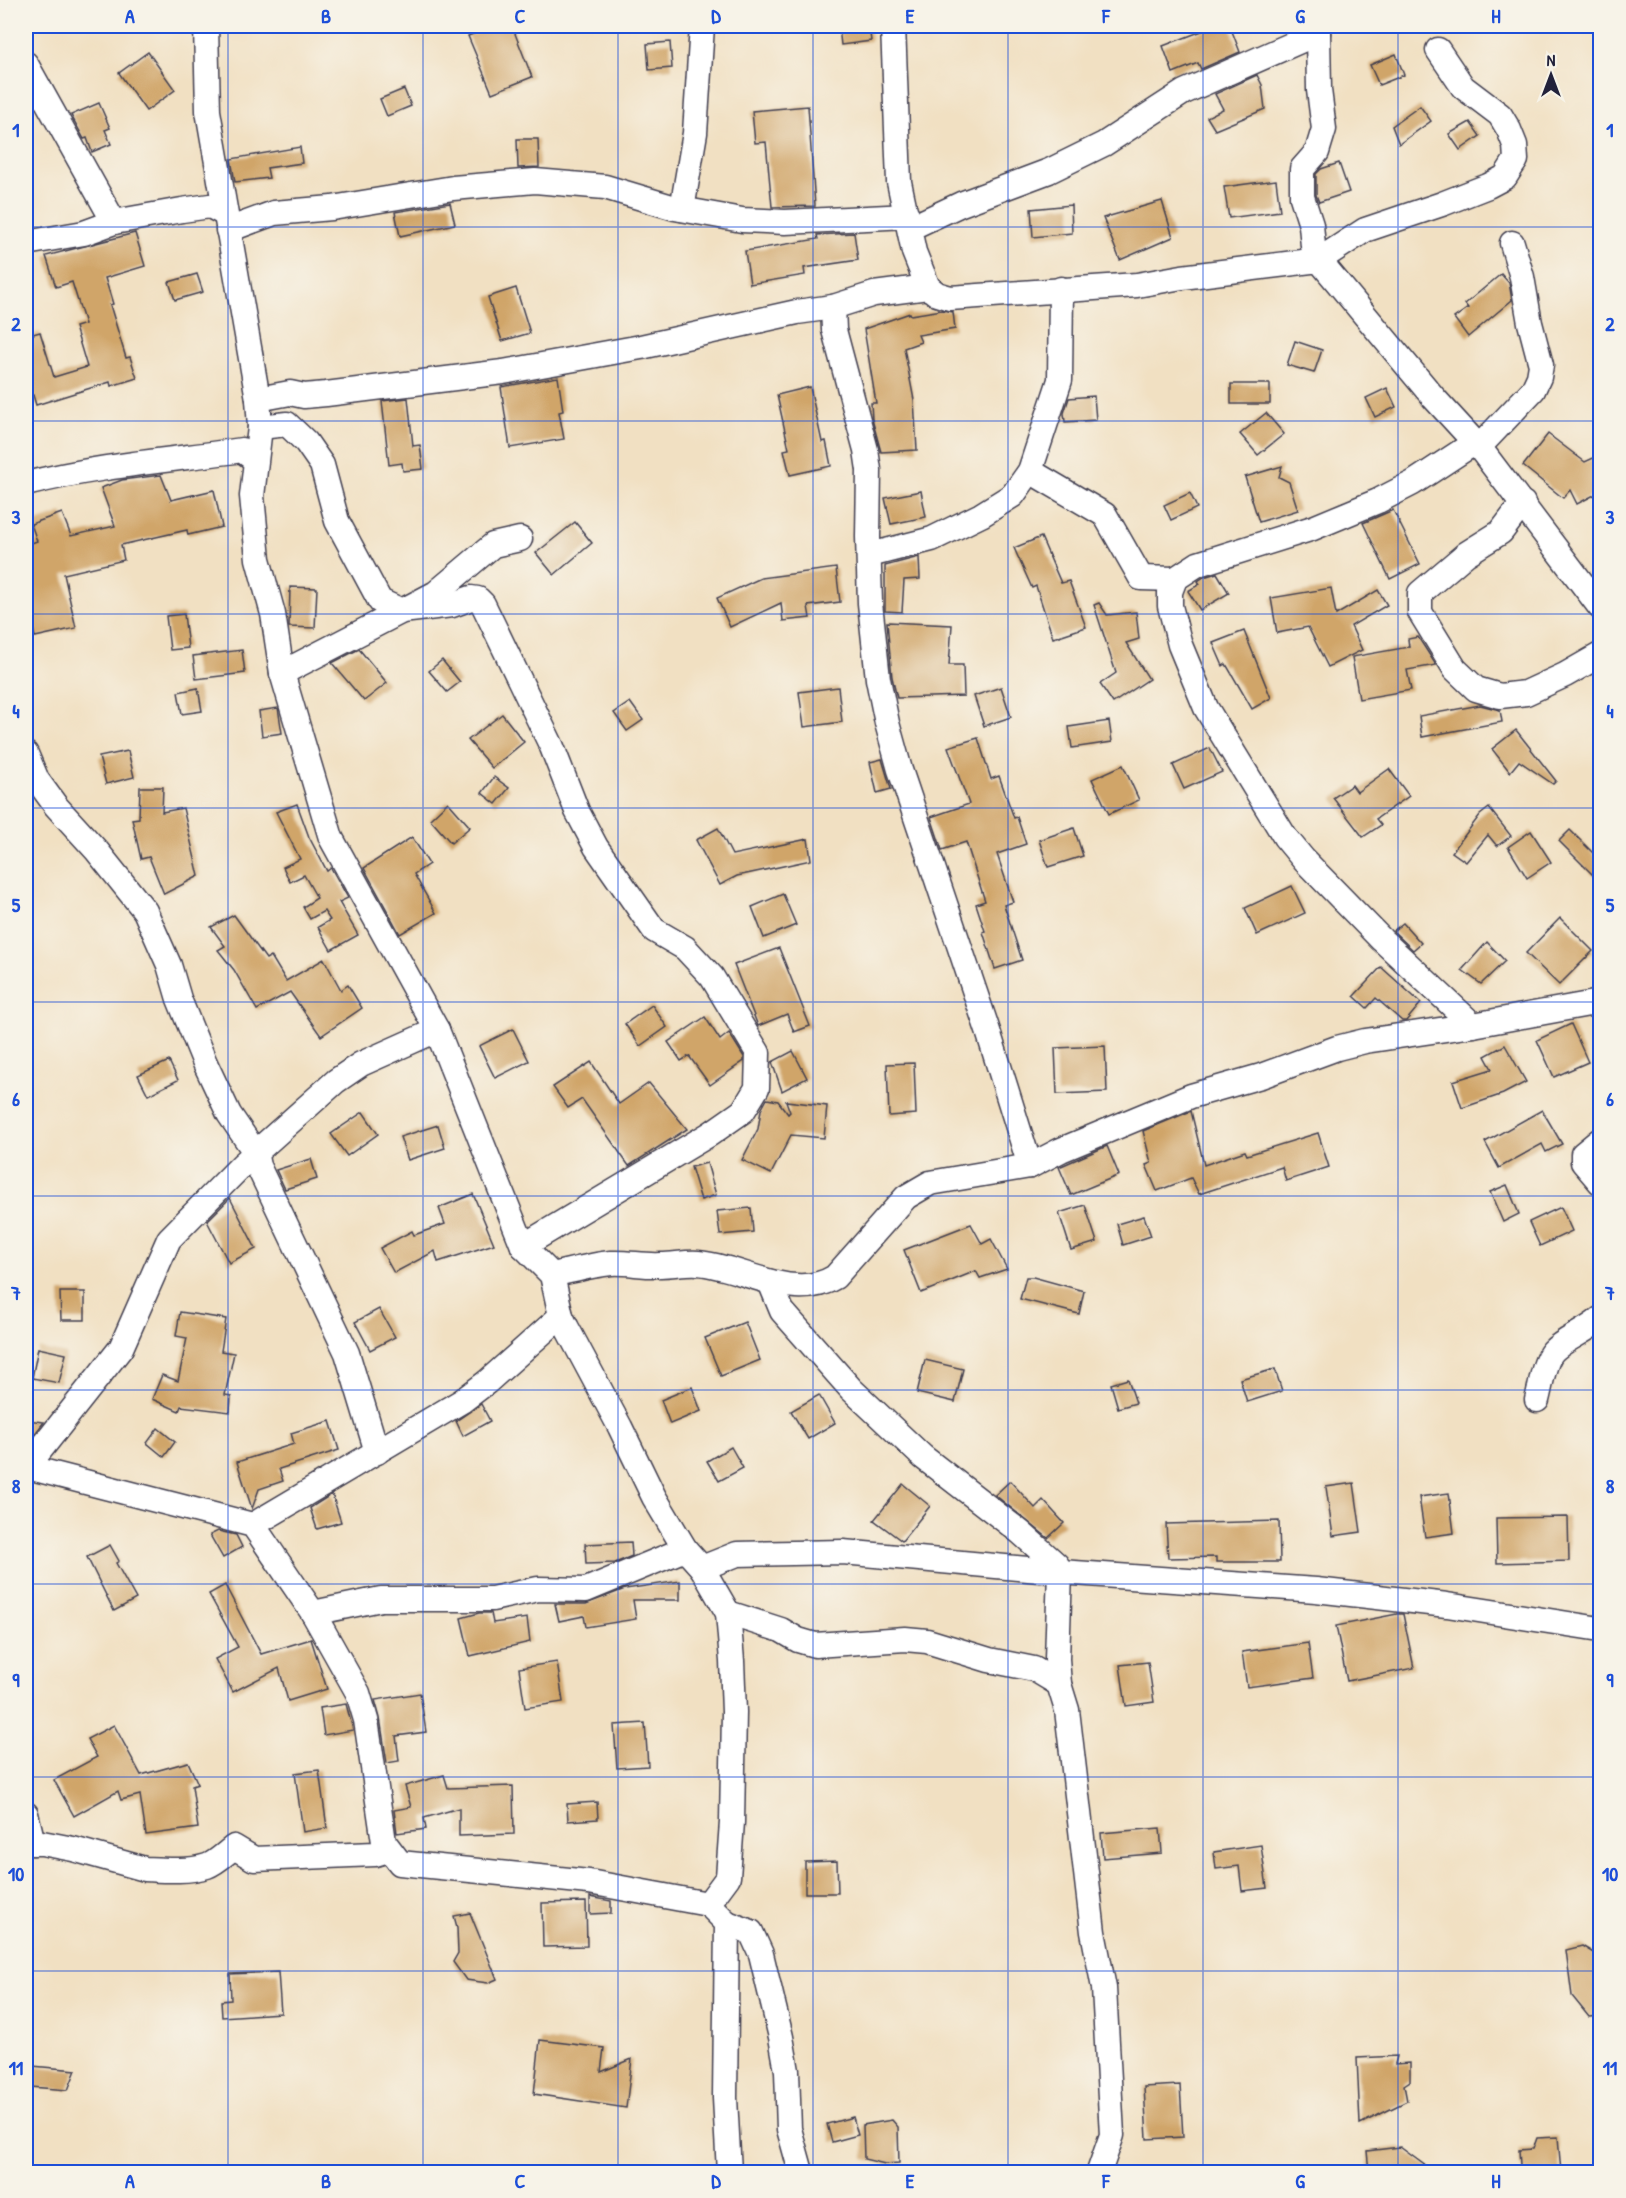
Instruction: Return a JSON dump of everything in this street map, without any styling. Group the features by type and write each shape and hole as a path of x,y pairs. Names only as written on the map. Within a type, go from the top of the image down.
{"street":[{"path":"206,26 208,111 258,399 260,427 252,496 258,559 273,614 282,673 331,838 437,1030 523,1246 552,1275 561,1316 654,1497 686,1549 702,1568 728,1613 734,1712 732,1822 728,1877 708,1904"},
{"path":"682,209 694,133 702,26"},
{"path":"893,26 899,182 914,252 928,287 937,294 950,298 1137,285 1318,260 1365,230 1488,186 1505,177 1516,160 1515,146 1500,115 1463,87 1438,50"},
{"path":"226,222 274,213 332,208 453,188 535,181 604,187 682,209 742,220 909,222 1049,171 1104,144 1184,92 1315,29 1324,129 1317,152 1302,168 1302,197 1311,225 1313,246 1318,260 1434,398 1477,445 1600,607"},
{"path":"26,64 114,222"},
{"path":"26,243 84,233 114,222 210,206 226,222"},
{"path":"1030,471 1105,515 1141,578 1175,579 1198,564 1313,528 1378,501 1477,445 1533,390 1541,365 1530,323 1522,277 1512,243"},
{"path":"258,399 290,393 304,396 326,394 503,372 641,347 797,312 833,307 874,294 928,287"},
{"path":"870,555 932,539 981,515 1013,495 1030,471 1060,380 1061,289"},
{"path":"833,307 834,330 866,450 869,470 870,603 878,679 887,723 900,770 1030,1166"},
{"path":"260,427 287,424 306,442 322,465 337,520 380,601 402,611 452,605 471,598 478,599 483,604 552,747 577,811 596,847 654,930 685,948 712,977 758,1053 757,1088 743,1111 700,1140 523,1246"},
{"path":"26,484 116,467 242,450 255,459"},
{"path":"1523,503 1501,532 1466,554 1420,593 1420,612 1455,669 1476,689 1500,696 1526,693 1565,675 1600,655"},
{"path":"282,673 436,594 493,545 520,539"},
{"path":"1175,579 1170,592 1170,606 1180,645 1203,699 1285,837 1304,860 1382,940 1473,1025"},
{"path":"26,754 37,780 56,806 97,851 145,911 169,965 191,1029 228,1114 255,1152 258,1166 347,1353 377,1452"},
{"path":"552,1275 612,1263 660,1265 696,1262 717,1265 770,1282 811,1286 823,1284 833,1278 906,1197 930,1183 1030,1166 1061,1150 1191,1096 1261,1076 1337,1048 1365,1041 1473,1025 1600,1002"},
{"path":"437,1030 361,1064 336,1081 283,1130 255,1152 169,1239 121,1348 26,1468 253,1526 313,1613 358,1693 366,1720 384,1842 400,1863 589,1882 708,1904 727,1923 751,1932 761,1954 781,2037 787,2072 789,2129 801,2172"},
{"path":"1600,1140 1583,1154 1583,1162 1600,1182"},
{"path":"770,1282 782,1311 851,1389 923,1457 1020,1532 1057,1565 1060,1572 1057,1622 1059,1683 1068,1720 1093,1932 1104,1988 1112,2135 1099,2172"},
{"path":"253,1526 462,1401 487,1382 561,1316"},
{"path":"1537,1400 1547,1363 1553,1351 1589,1329 1600,1319"},
{"path":"313,1613 381,1599 492,1599 538,1589 586,1590 686,1549"},
{"path":"702,1568 737,1554 843,1552 1060,1572 1316,1590 1447,1605 1600,1629"},
{"path":"728,1613 781,1630 798,1640 815,1645 904,1639 927,1641 989,1660 1034,1669 1059,1683"},
{"path":"26,1814 29,1843 73,1849 145,1869 208,1866 234,1847 254,1859 375,1854 388,1850"},
{"path":"727,1923 724,2098 729,2172"}],"building":[{"path":"494,26 512,26 532,77 492,93 468,36"},
{"path":"869,26 871,41 841,45 839,27"},
{"path":"1215,26 1230,26 1240,52 1201,69 1198,63 1173,73 1163,46"},
{"path":"670,42 672,68 649,70 647,44"},
{"path":"148,52 175,90 146,111 119,73"},
{"path":"1396,54 1404,75 1379,85 1370,65"},
{"path":"1257,75 1262,85 1265,109 1215,130 1207,117 1223,109 1215,94"},
{"path":"404,89 411,106 387,116 380,99"},
{"path":"99,103 110,128 105,130 111,144 92,152 87,138 84,139 71,115"},
{"path":"808,106 815,206 772,207 766,142 755,143 752,111"},
{"path":"1420,106 1431,121 1399,144 1392,126"},
{"path":"1470,122 1480,136 1460,150 1449,134"},
{"path":"517,139 538,139 539,167 518,168"},
{"path":"300,147 302,163 267,168 269,178 235,182 231,159"},
{"path":"1339,163 1349,192 1319,202 1316,195 1316,174 1321,169"},
{"path":"1276,180 1280,211 1229,218 1224,187"},
{"path":"1162,201 1173,237 1120,260 1103,218"},
{"path":"450,203 455,224 400,236 395,212"},
{"path":"1071,205 1072,233 1033,237 1031,209"},
{"path":"135,233 145,266 105,278 113,304 110,305 126,358 130,357 137,378 111,386 110,382 36,405 33,395 26,398 26,336 40,332 54,377 87,367 75,327 85,324 72,282 56,287 46,256"},
{"path":"854,233 858,260 804,268 805,275 750,284 745,251 818,239 817,235"},
{"path":"197,274 203,292 175,300 169,282"},
{"path":"1501,274 1509,283 1512,300 1468,337 1454,318 1468,308 1465,304"},
{"path":"516,288 530,333 502,341 488,297"},
{"path":"942,310 953,312 955,329 918,335 921,342 904,348 914,400 917,450 881,452 872,419 871,403 876,403 864,329 910,313 911,315"},
{"path":"1295,341 1322,350 1314,373 1287,365"},
{"path":"558,377 563,411 559,412 564,439 510,448 501,387"},
{"path":"1231,384 1270,384 1270,404 1231,404"},
{"path":"810,387 822,442 826,441 831,466 790,475 784,450 789,449 777,395"},
{"path":"1387,388 1396,407 1375,417 1366,398"},
{"path":"1094,396 1096,420 1065,422 1064,413 1069,398"},
{"path":"408,398 413,446 420,445 423,469 403,471 402,463 389,465 382,401"},
{"path":"1266,413 1284,434 1258,455 1240,434"},
{"path":"1548,434 1585,462 1600,455 1600,492 1577,504 1570,490 1563,498 1523,466"},
{"path":"1282,466 1279,477 1289,482 1298,510 1259,522 1245,477"},
{"path":"161,475 171,500 214,490 222,527 188,535 187,530 121,545 124,560 64,574 76,628 35,637 26,601 26,545 37,541 31,524 62,513 71,536 115,526 101,488 122,480"},
{"path":"921,491 926,517 891,524 885,498"},
{"path":"1190,493 1197,508 1171,520 1164,505"},
{"path":"1393,510 1420,564 1390,579 1363,523"},
{"path":"575,522 592,543 554,575 536,553"},
{"path":"1041,537 1061,583 1069,581 1086,627 1053,638 1036,586 1032,588 1014,548"},
{"path":"919,557 920,579 904,580 902,612 885,611 885,566"},
{"path":"836,568 840,602 808,606 810,618 783,621 781,603 730,627 717,598 761,578"},
{"path":"1217,573 1229,593 1200,610 1188,591 1200,584 1198,581 1204,577"},
{"path":"290,587 317,588 315,628 289,627"},
{"path":"1331,588 1336,615 1378,590 1387,605 1351,626 1362,650 1328,667 1308,627 1277,633 1271,598"},
{"path":"1099,603 1107,615 1136,612 1139,639 1126,643 1149,679 1113,703 1100,684 1116,673 1094,605"},
{"path":"184,614 188,648 170,650 166,616"},
{"path":"887,622 952,625 949,665 963,665 964,696 897,698 892,677"},
{"path":"1244,631 1271,698 1252,709 1226,664 1223,666 1213,643"},
{"path":"1418,637 1436,665 1407,670 1411,690 1359,699 1352,657 1409,647 1408,639"},
{"path":"359,649 387,683 364,701 332,663"},
{"path":"242,650 245,673 196,679 193,656"},
{"path":"442,660 460,682 447,692 429,671"},
{"path":"838,687 842,722 804,727 799,692"},
{"path":"1001,687 1011,717 984,726 974,696"},
{"path":"198,688 202,711 182,714 178,692"},
{"path":"630,702 643,720 627,731 614,713"},
{"path":"1480,705 1500,710 1502,722 1422,737 1419,716"},
{"path":"278,708 282,733 262,736 259,711"},
{"path":"502,714 524,742 492,768 468,740"},
{"path":"1109,721 1112,742 1072,748 1069,727"},
{"path":"1516,730 1556,781 1553,784 1519,761 1510,772 1492,749"},
{"path":"978,738 991,779 999,776 1026,844 997,854 1013,902 1004,905 1022,960 995,969 976,904 985,901 966,842 942,850 931,817 969,804 948,747"},
{"path":"1210,748 1222,772 1184,789 1173,765"},
{"path":"128,751 134,777 106,784 99,757"},
{"path":"882,759 891,789 877,793 870,762"},
{"path":"1123,765 1139,800 1109,814 1092,779"},
{"path":"1389,769 1409,796 1376,819 1381,825 1363,837 1333,798 1352,785 1357,792"},
{"path":"494,777 509,788 496,804 482,793"},
{"path":"140,787 163,787 162,812 183,808 199,876 164,894 149,857 141,859 132,819 139,818"},
{"path":"448,802 470,827 451,843 430,819"},
{"path":"297,804 309,837 327,871 331,868 348,898 339,902 358,935 331,950 318,927 330,920 324,911 310,919 303,907 317,898 304,875 290,882 283,867 300,859 276,812"},
{"path":"1489,808 1511,836 1497,846 1488,835 1466,862 1452,852 1480,815"},
{"path":"718,828 732,855 808,839 811,860 737,876 720,885 696,840"},
{"path":"1074,828 1083,856 1048,867 1039,840"},
{"path":"1570,830 1600,860 1600,882 1559,841"},
{"path":"1531,831 1551,862 1527,878 1508,847"},
{"path":"412,837 429,864 414,874 436,913 400,934 364,868"},
{"path":"1292,886 1305,913 1257,935 1245,908"},
{"path":"783,894 796,925 764,938 752,907"},
{"path":"234,915 266,959 271,956 286,981 324,959 341,990 348,985 362,1008 321,1036 290,992 257,1010 234,970 218,950 225,946 211,927"},
{"path":"1560,918 1593,951 1559,985 1526,953"},
{"path":"1403,923 1421,943 1413,950 1393,931"},
{"path":"1487,942 1505,961 1481,984 1462,970"},
{"path":"779,948 810,1026 794,1032 787,1014 758,1026 734,965"},
{"path":"1381,967 1421,1003 1406,1021 1402,1021 1376,998 1367,1008 1354,996"},
{"path":"652,1005 667,1027 640,1046 625,1024"},
{"path":"705,1017 720,1040 729,1033 744,1057 744,1061 710,1085 689,1056 681,1061 668,1042"},
{"path":"1571,1024 1588,1062 1554,1077 1537,1040"},
{"path":"513,1029 529,1061 495,1078 479,1046"},
{"path":"1505,1045 1526,1082 1503,1094 1462,1108 1453,1081 1492,1069 1485,1056"},
{"path":"1105,1046 1107,1092 1057,1094 1055,1048"},
{"path":"793,1051 807,1078 782,1091 772,1062"},
{"path":"169,1061 178,1080 148,1095 138,1075"},
{"path":"591,1062 619,1104 649,1083 687,1129 629,1166 582,1099 568,1108 553,1087"},
{"path":"914,1063 916,1114 889,1116 887,1064"},
{"path":"767,1099 778,1101 788,1114 790,1112 786,1101 827,1106 824,1138 791,1135 771,1174 742,1160 758,1129 761,1110"},
{"path":"1542,1110 1562,1144 1546,1152 1542,1144 1499,1168 1485,1142"},
{"path":"1191,1111 1204,1165 1245,1151 1247,1155 1318,1133 1329,1167 1286,1181 1282,1167 1199,1194 1191,1178 1157,1191 1146,1165 1151,1163 1143,1131"},
{"path":"363,1112 378,1134 347,1156 331,1134"},
{"path":"438,1125 445,1148 408,1160 400,1137"},
{"path":"1107,1146 1119,1175 1071,1195 1059,1167"},
{"path":"311,1159 317,1179 285,1189 276,1170"},
{"path":"707,1163 716,1195 701,1200 691,1167"},
{"path":"1507,1185 1519,1214 1503,1222 1490,1192"},
{"path":"473,1194 494,1244 438,1262 435,1251 394,1273 380,1248 412,1231 414,1235 445,1224 439,1208"},
{"path":"230,1198 256,1249 229,1263 207,1221"},
{"path":"1085,1205 1097,1242 1071,1250 1059,1213"},
{"path":"1561,1207 1572,1231 1540,1246 1529,1222"},
{"path":"751,1208 753,1232 720,1235 717,1211"},
{"path":"1144,1216 1151,1236 1123,1245 1117,1224"},
{"path":"971,1224 982,1244 991,1239 1007,1269 980,1278 976,1271 921,1293 904,1250"},
{"path":"1026,1277 1084,1291 1079,1314 1020,1299"},
{"path":"60,1292 85,1292 85,1320 61,1320"},
{"path":"379,1309 395,1337 370,1350 355,1322"},
{"path":"180,1312 226,1319 221,1351 234,1353 225,1395 231,1396 230,1412 181,1406 179,1411 152,1399 162,1375 178,1381 187,1338 176,1336"},
{"path":"745,1322 760,1360 721,1376 705,1338"},
{"path":"38,1348 66,1354 59,1383 32,1378"},
{"path":"925,1360 963,1369 955,1402 917,1393"},
{"path":"1275,1369 1282,1391 1247,1402 1240,1379"},
{"path":"1128,1379 1136,1403 1118,1408 1111,1384"},
{"path":"692,1387 701,1411 670,1424 661,1400"},
{"path":"819,1395 835,1423 808,1439 791,1411"},
{"path":"481,1404 490,1421 463,1436 456,1421"},
{"path":"26,1420 44,1422 27,1444 26,1443"},
{"path":"330,1421 339,1450 279,1469 283,1481 259,1489 252,1509 237,1462 294,1444 291,1433"},
{"path":"158,1428 175,1442 164,1457 147,1443"},
{"path":"731,1447 743,1468 719,1481 707,1461"},
{"path":"1010,1481 1035,1508 1043,1500 1064,1523 1048,1538 995,1495"},
{"path":"1354,1483 1361,1532 1333,1536 1326,1487"},
{"path":"903,1484 930,1506 902,1541 874,1520"},
{"path":"1449,1493 1454,1533 1425,1537 1419,1497"},
{"path":"332,1494 341,1522 317,1529 310,1508"},
{"path":"1568,1517 1569,1561 1497,1563 1496,1518"},
{"path":"1279,1521 1280,1562 1216,1562 1216,1557 1168,1558 1166,1524"},
{"path":"218,1531 236,1535 242,1547 223,1558 210,1535"},
{"path":"631,1542 632,1556 615,1563 586,1564 585,1544"},
{"path":"110,1545 119,1561 116,1563 136,1599 114,1611 87,1557"},
{"path":"680,1581 680,1600 633,1600 636,1619 586,1627 584,1616 559,1621 555,1604 586,1604 625,1589"},
{"path":"225,1585 261,1654 311,1639 327,1689 288,1701 279,1668 233,1692 215,1659 238,1647 209,1594"},
{"path":"479,1613 491,1613 493,1623 527,1618 530,1642 470,1656 461,1618"},
{"path":"1403,1614 1414,1668 1347,1681 1336,1626"},
{"path":"1308,1643 1313,1678 1247,1687 1242,1652"},
{"path":"557,1662 563,1702 525,1708 519,1668"},
{"path":"1148,1662 1154,1702 1126,1706 1120,1665"},
{"path":"420,1693 426,1732 396,1736 399,1761 387,1763 375,1700"},
{"path":"346,1704 353,1730 324,1735 320,1708"},
{"path":"645,1723 648,1766 617,1768 614,1725"},
{"path":"114,1725 141,1775 188,1762 198,1784 192,1786 198,1828 146,1835 140,1795 121,1800 118,1791 74,1816 54,1780 97,1757 87,1739"},
{"path":"319,1770 327,1828 303,1832 295,1773"},
{"path":"444,1775 448,1788 513,1786 514,1834 459,1836 459,1808 424,1818 426,1829 397,1833 394,1810 411,1807 405,1786"},
{"path":"597,1802 598,1819 568,1821 567,1804"},
{"path":"1160,1828 1162,1853 1103,1858 1101,1833"},
{"path":"1261,1845 1267,1888 1242,1891 1239,1866 1216,1869 1214,1852"},
{"path":"837,1861 838,1893 805,1893 805,1862"},
{"path":"590,1897 611,1901 611,1913 590,1914"},
{"path":"586,1902 587,1946 543,1947 542,1903"},
{"path":"470,1913 497,1979 488,1983 466,1980 453,1962 458,1953 457,1927 454,1916"},
{"path":"1582,1946 1600,1957 1600,2016 1589,2017 1572,1996 1566,1950"},
{"path":"278,1972 281,2013 222,2017 221,2001 231,2000 230,1974"},
{"path":"540,2040 604,2048 601,2072 632,2059 626,2108 534,2094"},
{"path":"1397,2056 1395,2064 1410,2063 1410,2081 1404,2085 1407,2101 1360,2124 1357,2058"},
{"path":"32,2066 76,2070 68,2090 31,2087"},
{"path":"1180,2085 1183,2137 1147,2139 1144,2087"},
{"path":"853,2117 858,2135 832,2142 827,2124"},
{"path":"892,2120 898,2127 899,2163 885,2164 864,2159 863,2125"},
{"path":"1558,2137 1561,2172 1524,2172 1520,2165 1519,2150 1533,2149 1537,2138"},
{"path":"1400,2147 1434,2172 1369,2172 1367,2151"}]}
